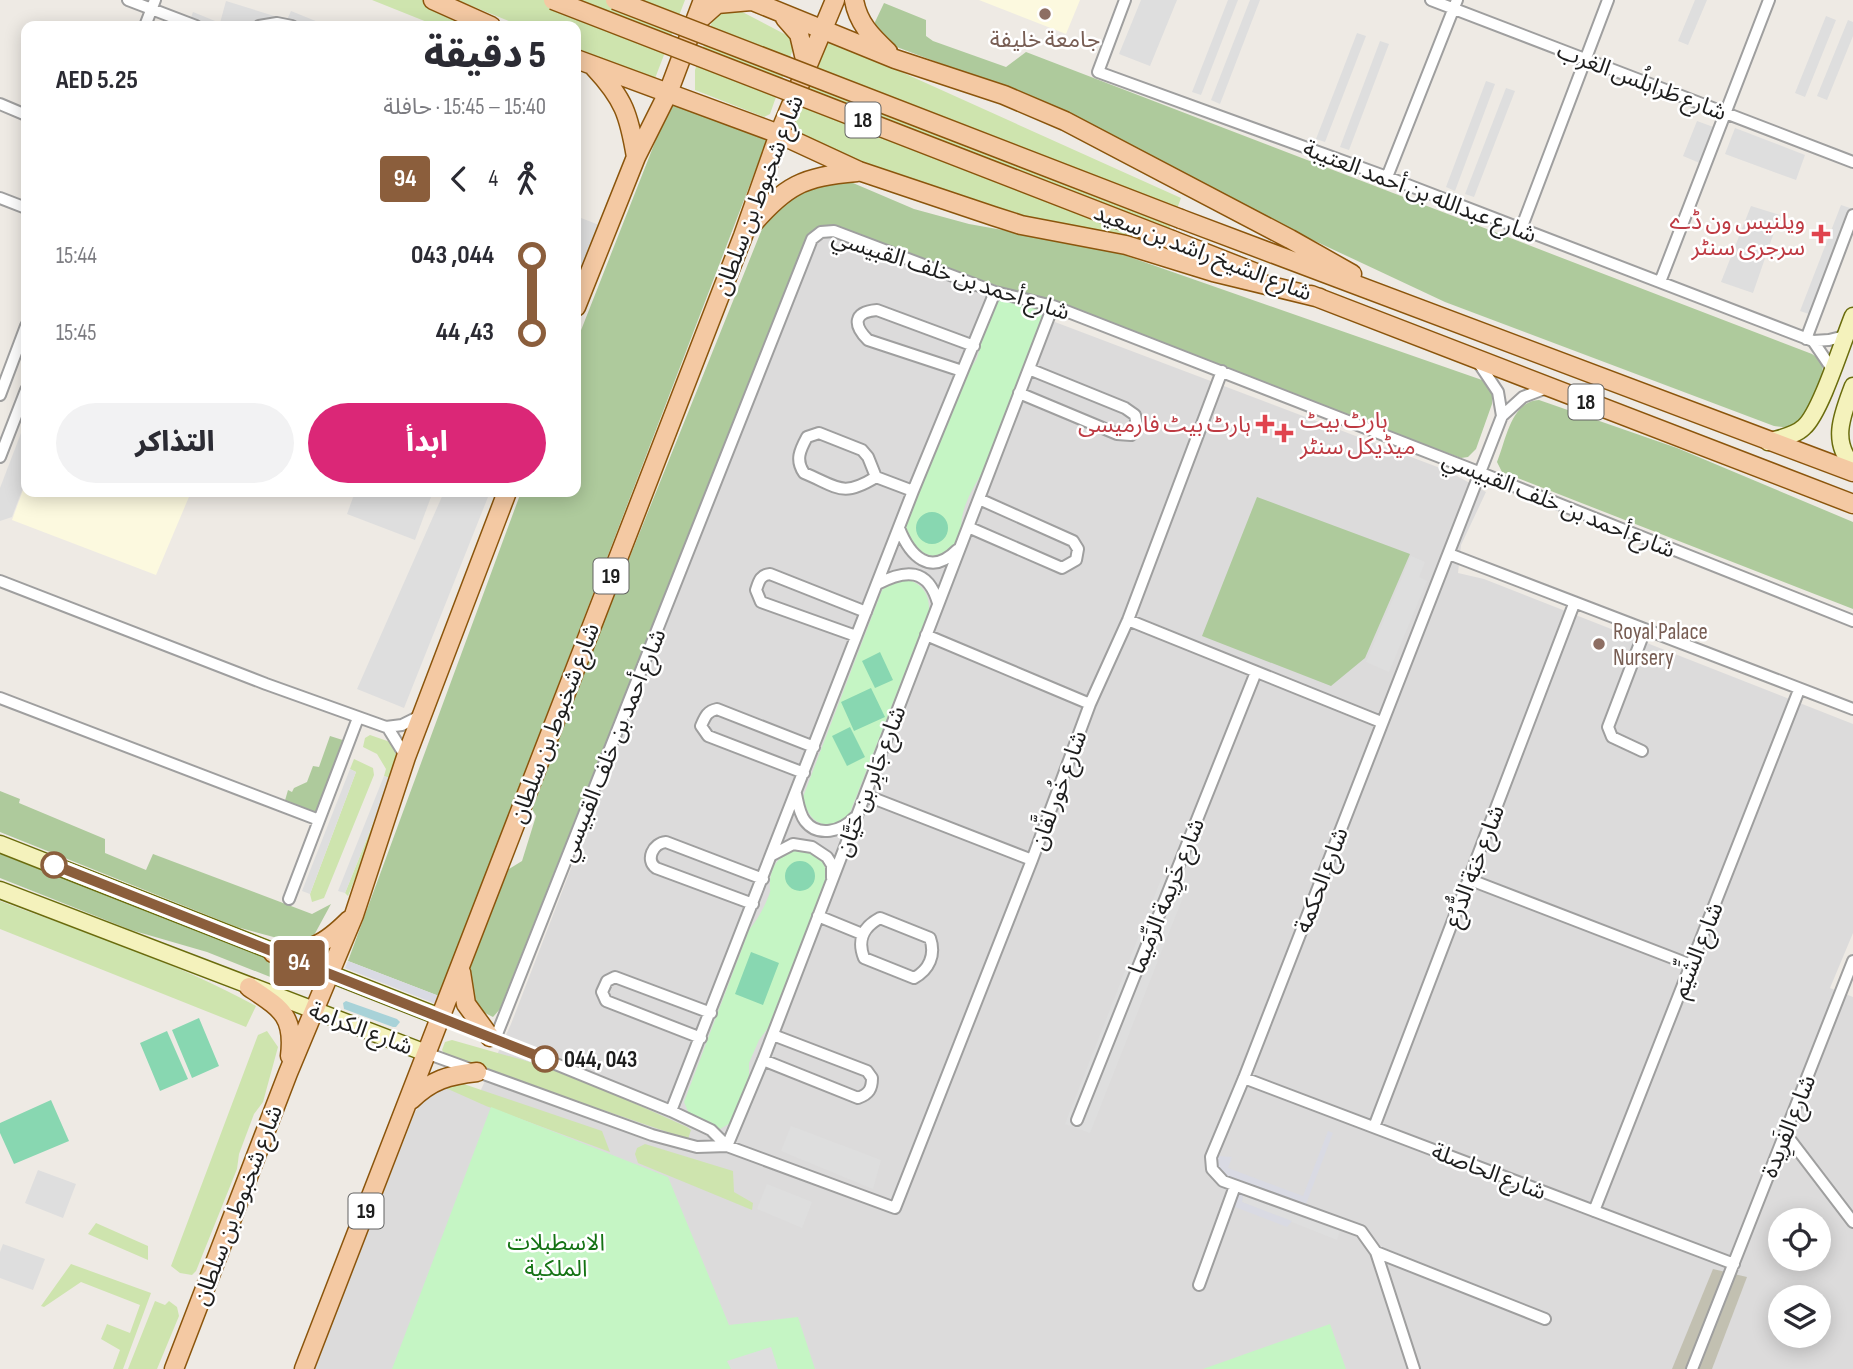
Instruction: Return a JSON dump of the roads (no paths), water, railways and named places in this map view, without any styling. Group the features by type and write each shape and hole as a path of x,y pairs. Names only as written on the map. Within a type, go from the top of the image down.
{"main road":[{"path":"433,0 480,21"},
{"name":"شارع الشيخ راشد بن سعيد","path":"553,0 1853,504"},
{"name":"شارع الشيخ راشد بن سعيد","path":"615,0 1181,219 1853,472"},
{"path":"581,294 636,157 668,93 704,0"},
{"path":"694,26 717,4 751,0 895,59 1004,95 1066,121 1290,239 1397,301"},
{"name":"شارع شخبوط بن سلطان","path":"304,1369 743,236 779,134 835,0"},
{"path":"854,0 857,15 869,34 895,59"},
{"path":"780,13 799,33 807,68"},
{"path":"681,57 685,90 700,104"},
{"path":"584,62 749,122 859,171 1021,225 1126,245 1213,272 1320,298"},
{"path":"584,62 615,89 631,130 636,157"},
{"path":"749,122 760,124 771,121 792,103"},
{"path":"743,236 763,212 798,183 829,174 859,171"},
{"path":"1768,442 1802,430 1817,407 1853,316"},
{"path":"1817,407 1824,418 1840,419 1853,386"},
{"path":"1843,412 1839,431 1840,444 1844,456 1853,465"},
{"name":"شارع شخبوط بن سلطان","path":"174,1369 288,1073 354,915 406,757 505,497"},
{"name":"شارع الكرامة","path":"0,844 440,1017"},
{"name":"شارع الكرامة","path":"0,890 426,1053"},
{"path":"273,953 316,946 330,938 354,915"},
{"path":"461,964 462,991 466,1004 493,1038"},
{"path":"249,987 280,1010 288,1021 292,1035 288,1073"},
{"path":"406,1105 436,1080 477,1072"}],"street":[{"path":"128,0 154,5 168,21"},
{"name":"شارع عبدالله بن أحمد العتيبة","path":"1125,0 1098,72 1387,177 1809,340"},
{"name":"شارع طَرابلُس الغرب","path":"1431,0 1455,4 1585,59 1853,162"},
{"path":"1521,229 1608,0"},
{"path":"1660,282 1769,0"},
{"path":"1387,177 1455,4"},
{"path":"0,104 21,113"},
{"path":"0,198 21,206"},
{"path":"1809,340 1853,215"},
{"name":"شارع أحمد بن خلف القبيسي","path":"493,1038 813,239 821,232 834,232 995,292 1053,306 1853,621"},
{"path":"671,1111 913,491 995,292"},
{"name":"شارع جَابِر بن حَيَّان","path":"727,1146 773,1035 1053,306"},
{"path":"961,371 869,340 857,324 858,318 863,313 877,310 974,346"},
{"path":"1809,340 1829,341 1845,336"},
{"path":"0,395 21,339"},
{"path":"1809,340 1832,369"},
{"path":"1476,359 1498,392 1503,416"},
{"path":"1019,393 1117,434 1131,435 1137,426 1135,415 1125,408 1029,369"},
{"name":"شارع خُور لفَّان","path":"894,1208 1032,860 1090,704 1128,620 1222,371"},
{"path":"1503,416 1523,397 1549,387"},
{"path":"0,457 21,403"},
{"name":"شارع الحكمة","path":"1414,1369 1376,1252 1361,1231 1235,1186 1217,1177 1212,1169 1211,1157 1503,416"},
{"path":"876,477 858,488 846,490 804,473 798,460 801,448 807,437 819,433 862,450 876,477 913,491"},
{"path":"968,527 1062,568 1076,560 1078,549 1073,541 979,499"},
{"path":"899,528 911,553 922,560 944,562 960,548"},
{"path":"1449,554 1853,709"},
{"path":"877,584 895,575 906,573 918,576 928,581 934,589 938,603"},
{"path":"856,636 761,602 755,590 759,580 770,574 866,612"},
{"path":"0,581 388,728 402,725 422,715"},
{"name":"شارع خبَة الدُّرُع","path":"1374,1127 1574,604"},
{"path":"1128,620 1381,722"},
{"path":"1643,751 1612,737 1608,727 1644,630"},
{"path":"926,635 1090,704"},
{"name":"شارع خَرِيمة الرِّمَيما","path":"1077,1120 1256,672"},
{"name":"شارع الشِّيَم","path":"1594,1211 1800,690"},
{"path":"0,698 320,820"},
{"path":"804,773 708,736 701,726 706,714 718,709 814,747"},
{"path":"289,899 358,718"},
{"path":"388,728 406,757"},
{"path":"796,794 805,820 812,827 832,831 845,827 855,817"},
{"path":"865,795 1032,860"},
{"path":"753,904 656,868 650,859 655,846 659,842 666,842 763,879"},
{"path":"772,855 793,844 812,847 821,851 832,865 832,880"},
{"path":"1468,879 1691,965"},
{"path":"818,916 862,934"},
{"path":"880,918 930,938 934,948 931,962 922,974 914,978 864,958 860,947 862,934 870,923 880,918"},
{"name":"شارع الفَرِيدة","path":"1692,1369 1853,961"},
{"path":"701,1038 606,1001 603,992 607,981 615,977 711,1013"},
{"path":"1840,993 1853,998"},
{"name":"شارع الكرامة","path":"440,1017 671,1111 711,1130 727,1146"},
{"path":"763,1060 858,1098 866,1095 872,1087 872,1077 867,1071 773,1035"},
{"name":"شارع الكرامة","path":"426,1053 652,1135 697,1147 727,1146 894,1208"},
{"name":"شارع الحاصلة","path":"1244,1078 1734,1264"},
{"path":"1785,1133 1853,1222"},
{"path":"1199,1285 1235,1186"},
{"name":"شارع الحكمة","path":"1376,1252 1545,1319"}],"water":[{"path":"346,1001 400,1022 393,1027 344,1009 343,1003"}],"place":[{"name":"جامعة خليفة","path":"1045,14"},
{"name":"ویلنیس ون ڈے سرجری سنٹر","path":"1821,234"},
{"name":"ہارٹ بیٹ فارمیسی","path":"1265,424"},
{"name":"ہارٹ بیٹ میڈیکل سنٹر","path":"1284,433"},
{"name":"Royal Palace Nursery","path":"1599,644"},
{"name":"044, 043","path":"545,1059"}],"park label":[{"name":"الاسطبلات الملكية","path":"556,1255"}]}
